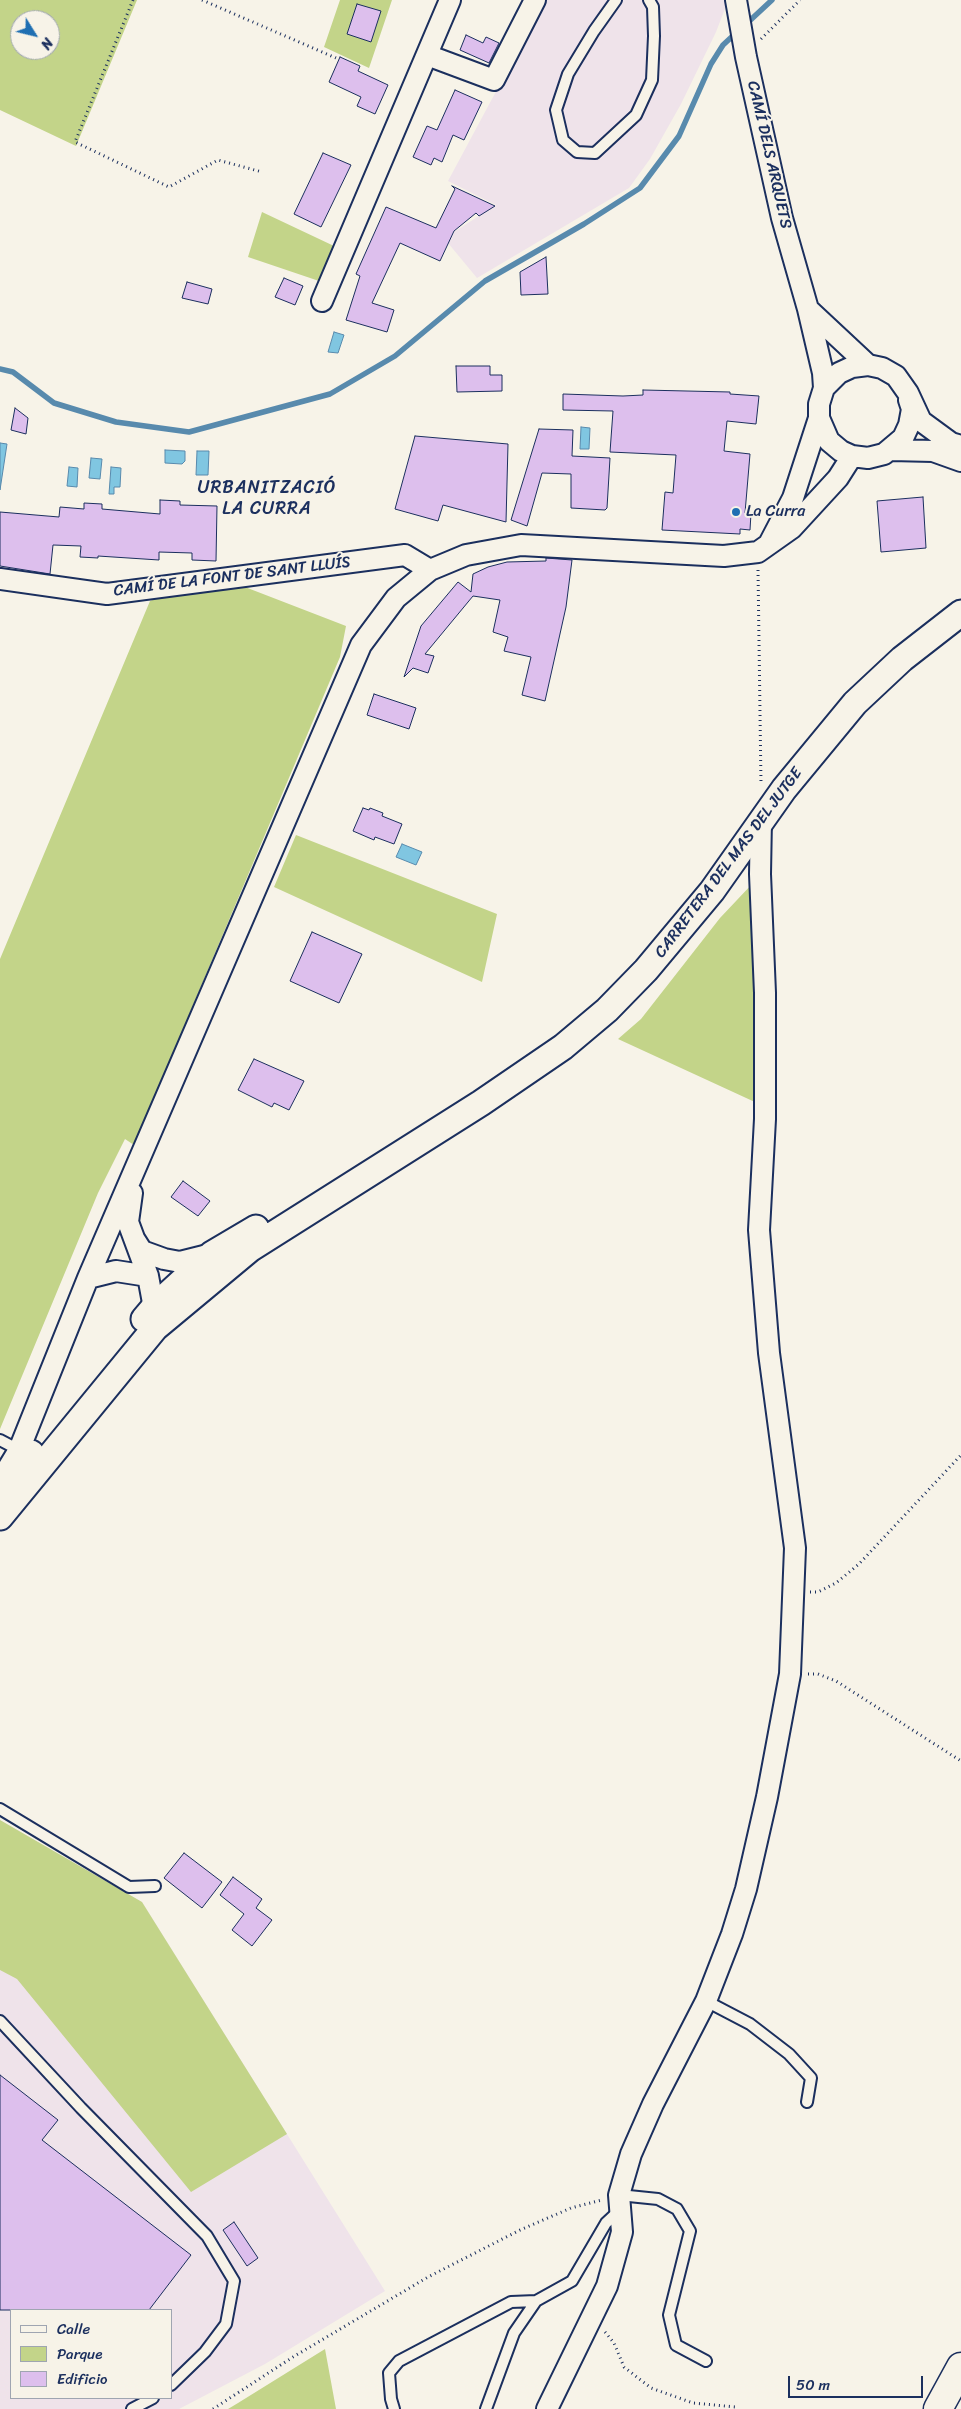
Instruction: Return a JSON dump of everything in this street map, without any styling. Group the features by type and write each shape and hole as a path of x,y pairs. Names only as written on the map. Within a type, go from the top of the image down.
{"highway":[{"path":"938,2409 961,2368"}],"street":[{"path":"322,302 450,0"},
{"path":"427,54 494,80 535,0"},
{"name":"CAMÍ DELS ARQUETS","path":"736,0 782,218 824,373 824,388"},
{"path":"808,309 868,365"},
{"path":"764,548 793,498 819,418 819,404 824,388 838,373 852,367 868,365 882,368 896,376 908,393 921,421 951,443 961,446"},
{"path":"891,450 903,438 909,425 912,409 908,393"},
{"path":"819,418 829,441 841,451 852,456 868,458 891,450 933,451 961,461"},
{"path":"0,1480 19,1450 88,1278 361,645 396,598 430,570 466,555 521,545 724,556 764,548 792,528 838,478 852,456"},
{"name":"CAMÍ DE LA FONT DE SANT LLUÍS","path":"0,579 107,594 405,554 430,570"},
{"name":"CARRETERA DEL MAS DEL JUTGE","path":"446,1124 563,1047 607,1010 646,970 712,891 761,819 855,703 902,659 957,619"},
{"path":"546,2409 607,2286 622,2232 620,2203 631,2154 652,2104 706,2001 732,1934 746,1889 767,1797 790,1674 795,1548 769,1353 759,1230 765,1119 765,993 760,874 761,819"},
{"path":"134,1238 142,1251 164,1259 180,1262 212,1254 324,1188 446,1124"},
{"path":"0,1517 155,1317 250,1249 446,1124"},
{"path":"137,1164 128,1222 148,1276 155,1317"},
{"path":"0,1489 212,1254"},
{"path":"88,1278 116,1271 148,1276"}],"lane":[{"path":"616,0 594,31 568,74 556,110 563,140 576,152 595,153 636,115 652,80 654,36 652,7 649,0"},
{"path":"0,1440 19,1450"},
{"path":"0,1809 129,1887 156,1886"},
{"path":"706,2001 750,2024 789,2054 811,2078 807,2102"},
{"path":"0,2021 81,2108 206,2236 234,2281 226,2324 205,2352 172,2384"},
{"path":"486,2409 514,2333 536,2301 572,2281 620,2203 658,2199 677,2209 690,2231 669,2315 676,2345 706,2361"},
{"path":"394,2409 391,2399 389,2373 399,2361 511,2302 536,2301"},
{"path":"132,2409 151,2399"}],"path":[{"path":"133,0 75,142 169,187 218,160 262,172"},
{"path":"202,0 336,58"},
{"path":"745,48 759,42 800,0"},
{"path":"761,819 764,548"},
{"path":"794,1593 818,1592 836,1583 859,1564 961,1455"},
{"path":"790,1674 818,1674 836,1681 961,1761"},
{"path":"213,2409 293,2358 428,2278 520,2230 571,2208 620,2203"},
{"path":"593,2315 614,2343 624,2367 651,2388 693,2403 736,2407"}],"shaded area":[{"path":"545,0 725,0 726,6 716,32 681,104 650,159 629,188 477,278 448,243 454,232 496,205 448,181"},
{"path":"0,1820 142,1902 385,2291 265,2364 179,2409 0,2409"}],"green space":[{"path":"0,0 137,0 76,146 0,110"},
{"path":"340,0 392,0 369,68 324,47"},
{"path":"262,212 334,246 319,281 248,257"},
{"path":"232,582 346,626 340,657 134,1145 125,1139 98,1193 0,1429 0,959 150,601 180,589"},
{"path":"296,835 497,914 482,982 274,887"},
{"path":"753,883 757,1103 618,1039 641,1019 720,918"},
{"path":"0,1820 142,1902 287,2134 191,2192 17,1979 0,1970"},
{"path":"325,2349 336,2409 228,2409 238,2403"}],"water":[{"path":"334,332 344,335 338,353 328,352"},
{"path":"581,427 590,428 589,449 580,449"},
{"path":"0,443 7,444 0,490"},
{"path":"165,450 185,451 185,461 182,464 165,463"},
{"path":"197,451 209,451 208,475 196,475"},
{"path":"91,458 102,459 100,479 89,478"},
{"path":"69,467 78,468 77,487 67,486"},
{"path":"111,467 121,468 120,487 114,487 114,494 109,494"},
{"path":"402,844 422,852 416,865 396,857"}],"building":[{"path":"357,4 381,11 371,42 347,34"},
{"path":"466,35 483,43 486,37 499,43 489,63 460,50"},
{"path":"340,57 360,66 358,71 388,85 375,114 357,106 361,97 329,82"},
{"path":"455,90 482,102 464,140 453,135 442,162 434,158 431,165 413,157 427,126 437,130"},
{"path":"323,153 351,165 321,227 294,214"},
{"path":"452,186 495,206 479,216 476,213 454,231 440,261 400,243 372,303 394,310 387,332 346,320 360,276 356,274 386,207 436,228 455,189"},
{"path":"546,257 548,294 521,295 520,272"},
{"path":"284,278 303,286 295,305 275,297"},
{"path":"187,282 212,289 208,304 182,298"},
{"path":"456,366 490,366 490,375 502,375 502,391 457,392"},
{"path":"643,390 730,392 730,394 759,396 756,424 727,421 724,451 750,454 745,513 751,513 750,530 740,529 740,534 662,530 665,492 673,493 676,455 610,452 613,411 563,410 563,394 643,395"},
{"path":"15,408 28,418 26,434 11,430"},
{"path":"539,429 573,430 572,456 610,458 607,508 605,510 571,508 571,474 542,473 527,526 511,520"},
{"path":"415,436 508,444 506,522 443,505 438,521 395,509"},
{"path":"923,497 926,548 881,552 877,501"},
{"path":"160,500 180,501 180,505 217,506 216,561 192,560 192,553 159,552 159,560 98,556 98,558 80,557 81,546 53,545 50,574 0,566 0,512 59,517 60,507 84,509 84,503 102,504 102,509 160,514"},
{"path":"546,558 572,560 566,607 545,701 522,695 531,657 504,651 508,637 493,632 500,600 473,596 425,654 434,656 428,673 413,668 404,677 421,626 458,582 471,592 473,574 488,567 507,562 546,561"},
{"path":"374,694 416,708 409,729 367,715"},
{"path":"363,808 369,810 370,808 383,813 382,816 402,824 394,844 375,837 374,840 353,831"},
{"path":"312,932 362,954 339,1003 290,981"},
{"path":"254,1059 304,1081 289,1110 274,1103 272,1107 238,1090"},
{"path":"183,1181 210,1201 198,1216 171,1197"},
{"path":"184,1853 222,1882 202,1908 164,1878"},
{"path":"233,1877 262,1899 256,1908 272,1920 252,1946 232,1930 244,1914 220,1895"},
{"path":"0,2075 58,2120 42,2140 191,2255 150,2309 0,2310"},
{"path":"234,2222 258,2258 247,2266 223,2230"}],"waterway":[{"path":"744,26 772,0"},
{"path":"0,369 13,372 54,403 116,422 189,432 330,394 395,356 485,281 584,224 640,188 679,136 711,64 723,45 737,32"}],"place":[{"name":"La Curra","path":"736,512"}],"district":[{"name":"URBANITZACIÓ LA CURRA","path":"267,498"}]}
